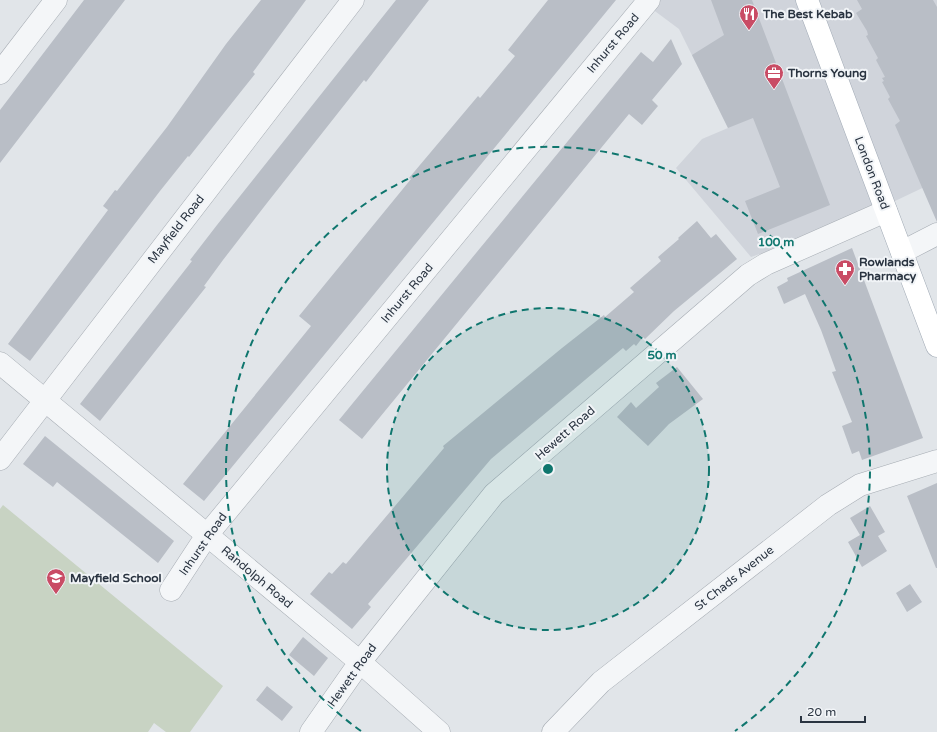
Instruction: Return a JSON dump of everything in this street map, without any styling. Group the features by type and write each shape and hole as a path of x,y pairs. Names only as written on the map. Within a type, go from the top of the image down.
{"main road":[{"name":"London Road","path":"807,0 937,346"}],"street":[{"path":"0,73 56,0"},
{"name":"Mayfield Road","path":"0,459 352,0"},
{"name":"Inhurst Road","path":"171,590 207,535 649,0"},
{"name":"Hewett Road","path":"311,732 360,662 494,494 748,275 766,264 886,211"},
{"path":"902,252 937,234"},
{"name":"Randolph Road","path":"0,362 360,662 439,732"},
{"name":"St Chads Avenue","path":"553,732 601,682 828,504 860,485 937,461"}],"shaded area":[{"path":"640,0 937,0 937,181 851,222 751,257 676,168 702,139 728,128 679,29"}],"green space":[{"name":"Mayfield School","path":"3,505 223,686 190,732 166,732 154,723 148,732 0,732 0,509"}],"building":[{"path":"84,0 125,0 0,163 0,110"},
{"path":"261,0 306,0 253,72 255,74 160,191 30,361 8,344 108,210 103,206 115,190 117,191 167,127 226,44"},
{"path":"396,0 429,0 366,82 364,80 267,203 204,286 206,287 100,421 80,404 192,261 190,260 217,225"},
{"path":"548,0 616,0 204,501 183,484 311,326 299,316 411,179 409,178 478,96 480,98 515,56 508,50"},
{"path":"711,0 752,0 830,205 758,234 745,201 780,187 753,118 728,128 692,55 724,35"},
{"path":"857,0 933,0 937,7 937,222 895,125 900,121 888,99 890,97 882,82 884,81 882,78 885,77 876,60 878,58 866,36 868,35 867,31 856,13 862,9"},
{"path":"671,39 682,64 652,100 658,106 642,125 629,114 362,439 339,420 641,52 653,62"},
{"path":"697,221 711,238 716,234 737,259 674,311 645,339 643,337 636,346 634,344 626,351 623,348 491,459 368,604 371,607 352,629 310,594 329,572 332,574 343,562 346,564 444,448 443,446 562,348 604,315 605,317 634,292 630,288 661,261 658,257"},
{"path":"852,248 923,438 862,460 859,451 852,454 842,426 852,422 832,372 836,371 821,330 805,294 784,304 777,287 788,281 787,278"},
{"path":"677,367 703,399 669,424 648,446 617,417 631,402 636,408 659,387 656,383"},
{"path":"45,436 174,541 158,563 57,482 53,487 23,464"},
{"path":"937,483 937,568 936,568 907,496"},
{"path":"870,506 885,532 878,536 887,551 862,567 848,542 860,535 850,518"},
{"path":"910,584 922,602 907,612 896,593"},
{"path":"303,637 328,658 314,676 289,655"},
{"path":"267,686 293,707 282,721 256,700"}],"place":[{"name":"The Best Kebab","path":"749,31"},
{"name":"Thorns Young","path":"774,90"},
{"name":"Rowlands Pharmacy","path":"845,286"},
{"name":"Mayfield School","path":"56,595"}]}
